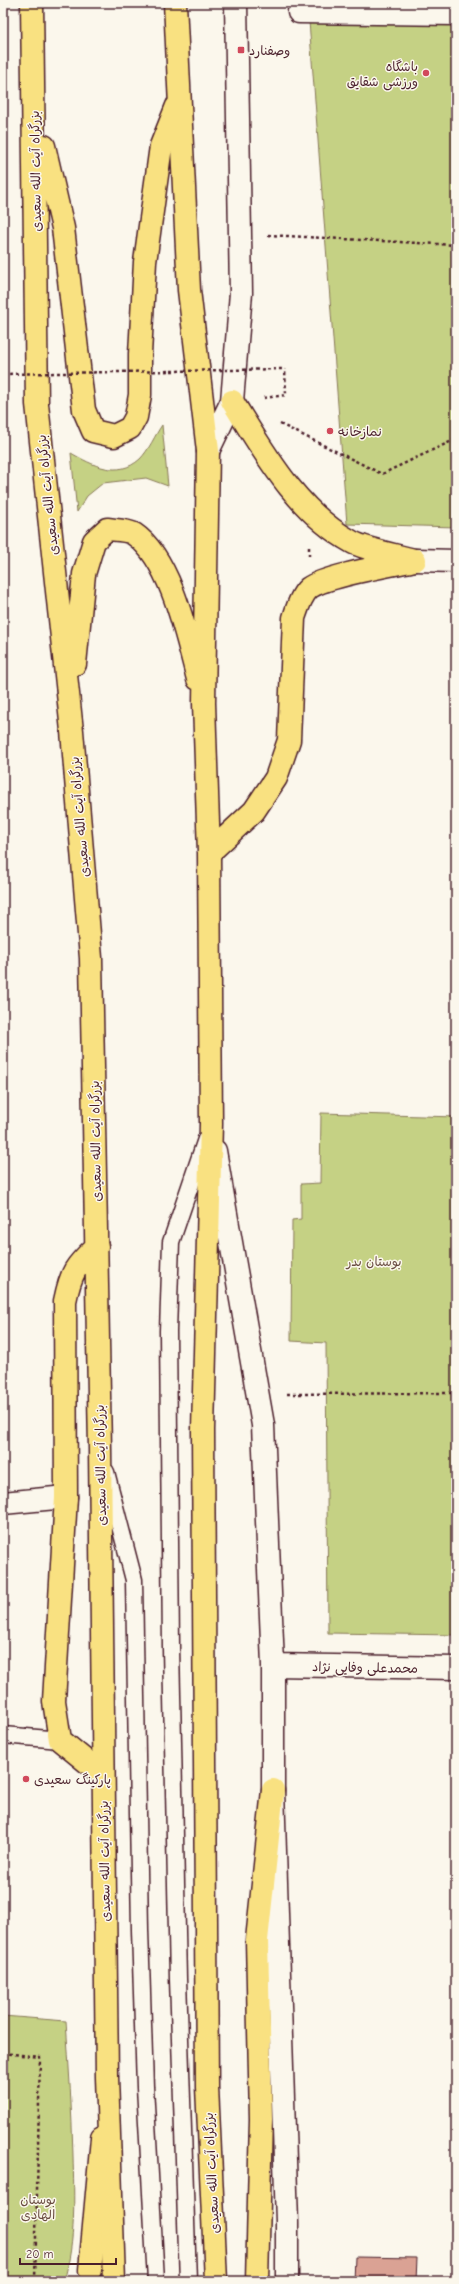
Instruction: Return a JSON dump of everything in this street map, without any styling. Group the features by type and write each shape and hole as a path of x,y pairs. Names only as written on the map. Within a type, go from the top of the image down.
{"main road":[{"name":"بزرگراه آیت الله سعیدی","path":"32,3 35,108 38,404 72,731 91,958 100,1450 107,2077 114,2281"},
{"name":"بزرگراه آیت الله سعیدی","path":"175,3 189,290 208,451 204,703 209,853 211,1124 203,1430 207,2087 216,2281"},
{"path":"208,451 232,401 240,293 236,3"},
{"path":"299,12 456,14"},
{"path":"35,108 63,228 84,410 93,431 114,436 130,428 136,417 140,395 140,354 146,254 161,146 180,99"},
{"path":"232,401 266,455 308,510 352,542 415,560 456,562"},
{"path":"72,731 76,647 84,574 94,541 107,529 133,533 151,548 178,604 204,703"},
{"path":"209,853 254,811 276,778 289,740 294,618 300,601 309,588 328,580 415,560"},
{"path":"211,1124 263,1425 273,1665 273,1790 288,2222 287,2281"},
{"path":"97,1246 78,1263 70,1278 65,1301 66,1497 54,1701 60,1740 103,1775"},
{"path":"3,1504 66,1497"},
{"name":"محمدعلی وفایی نژاد","path":"273,1665 456,1668"},
{"path":"257,2281 261,2119 257,1940 273,1790"},
{"path":"88,2277 107,2077"},
{"path":"288,2222 294,2281"}],"lane":[{"path":"188,2281 178,1979 171,1648 168,1331 171,1242 211,1124"},
{"path":"100,1450 134,1580 140,1930 145,2087 156,2281"},
{"path":"3,1735 60,1740"}],"path":[{"path":"240,233 456,245"},
{"path":"3,374 285,369 286,396"},
{"path":"275,422 382,474 456,439"},
{"path":"308,510 309,588"},
{"path":"258,1394 456,1393"},
{"path":"3,2053 40,2057 35,2281"}],"green space":[{"path":"309,21 456,21 456,527 347,524"},
{"path":"162,425 168,486 146,478 103,483 87,496 77,512 71,453 88,462 105,468 123,468 132,465 140,459"},
{"name":"بوستان بدر","path":"321,1113 456,1117 456,1635 328,1633 326,1343 291,1341 292,1220 301,1219 301,1184 320,1183"},
{"name":"بوستان الهادی","path":"3,2016 66,2021 72,2122 74,2203 71,2250 64,2281 3,2281"}],"building":[{"path":"355,2257 417,2258 416,2281 354,2281"}],"place":[{"name":"وصفنارد","path":"241,50"},
{"name":"باشگاه ورزشی شقایق","path":"426,73"},
{"name":"نمازخانه","path":"330,431"},
{"name":"پارکینگ سعیدی","path":"26,1779"}]}
